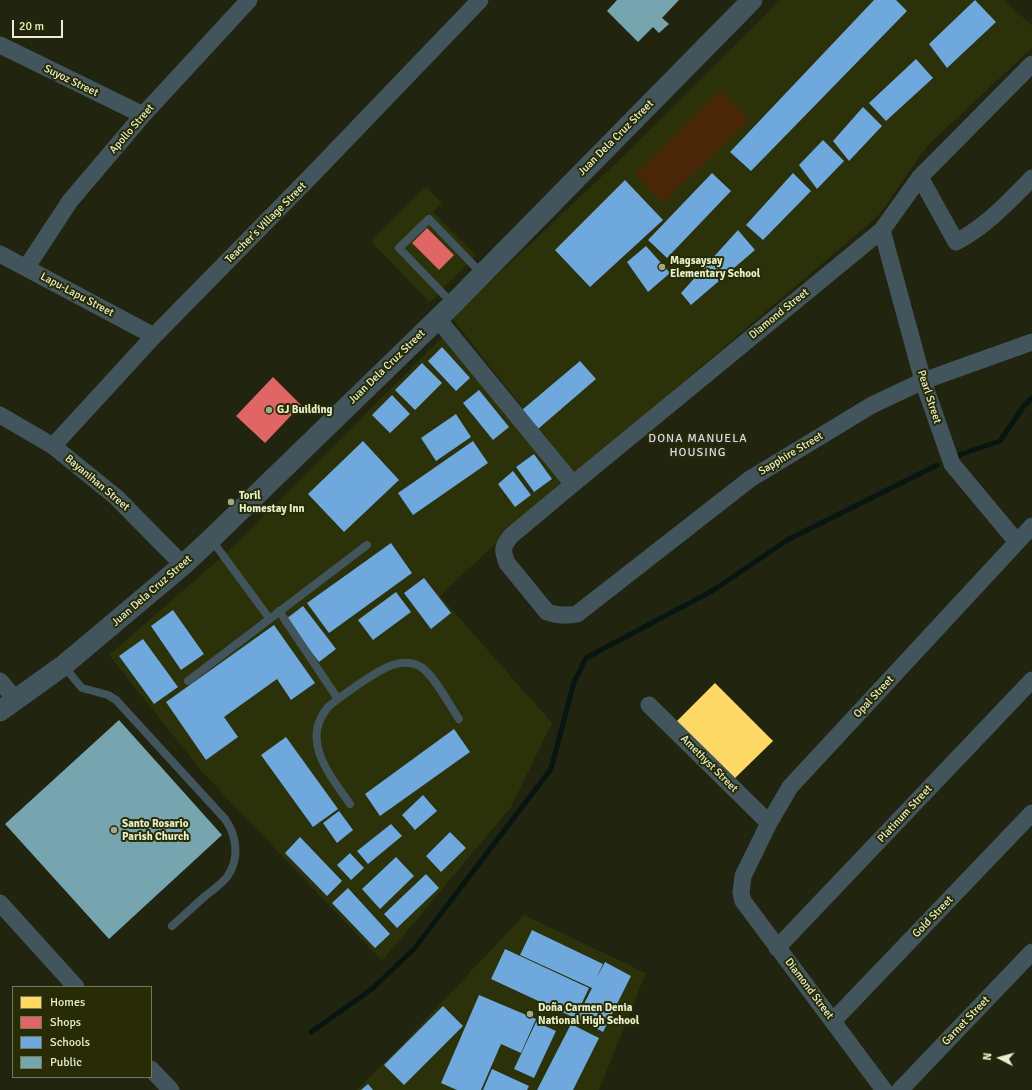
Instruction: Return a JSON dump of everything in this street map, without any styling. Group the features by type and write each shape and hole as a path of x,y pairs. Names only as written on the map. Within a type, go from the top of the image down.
{"street":[{"name":"Apollo Street","path":"26,268 70,201 143,115 249,0"},
{"name":"Teacher's Village Street","path":"53,446 154,336 307,181 480,0"},
{"name":"Juan Dela Cruz Street","path":"8,705 64,666 183,565 453,304 747,2"},
{"name":"Suyoz Street","path":"0,45 143,115"},
{"name":"Diamond Street","path":"505,543 512,535 573,484 882,230 920,177 1032,64"},
{"path":"920,177 956,242 972,234 989,220 1032,178"},
{"name":"Pearl Street","path":"882,230 923,381 952,464 1017,542"},
{"name":"Lapu-Lapu Street","path":"0,254 154,336"},
{"path":"437,318 573,484"},
{"name":"Sapphire Street","path":"505,543 503,554 507,563 547,612 556,615 568,616 577,614 750,479 872,405 923,381 1032,342"},
{"name":"Bayanihan Street","path":"0,415 53,446 116,497 183,565"},
{"name":"Opal Street","path":"741,885 769,823 790,787 1032,526"},
{"name":"Platinum Street","path":"777,948 1032,680"},
{"path":"0,681 8,705"},
{"name":"Amethyst Street","path":"649,705 769,823"},
{"name":"Gold Street","path":"833,1022 1032,812"},
{"name":"Diamond Street","path":"741,885 743,901 884,1090"},
{"path":"0,903 75,986"},
{"name":"Garnet Street","path":"900,1090 1032,952"},
{"path":"152,1070 170,1090"}],"lane":[{"path":"453,304 399,248 429,219 482,274"},
{"path":"210,539 269,618"},
{"path":"188,680 367,545"},
{"path":"279,611 338,699"},
{"path":"350,804 325,768 319,755 317,739 318,726 322,714 329,706 383,668 395,664 407,663 420,666 429,674 459,719"},
{"path":"64,666 82,688 108,695 116,700 231,827 235,842 236,856 233,867 227,878 172,926"}],"shaded area":[{"name":"Magsaysay Elementary School","path":"781,0 1005,0 1032,26 1032,48 928,145 878,216 575,474 452,318 615,164"},
{"path":"721,90 749,120 663,203 635,174"},
{"path":"426,187 442,203 433,212 476,255 430,302 371,242"},
{"path":"444,335 565,478 440,596 552,723 511,807 382,961 203,773 109,655 232,548"},
{"name":"Doña Carmen Denia National High School","path":"524,915 646,973 599,1090 357,1090 392,1055"}],"building: Homes":[{"path":"715,683 773,741 733,780 676,722"}],"building: Shops":[{"path":"427,228 454,255 439,270 412,243"},
{"name":"GJ Building","path":"273,377 301,405 265,443 236,416"}],"building: Schools":[{"path":"874,0 896,0 907,11 751,171 730,152"},
{"path":"975,0 996,22 947,68 929,44"},
{"path":"916,59 933,78 886,121 869,103"},
{"path":"863,107 882,126 849,161 833,141"},
{"path":"823,140 844,161 817,189 799,165"},
{"path":"712,173 731,191 667,258 648,240"},
{"path":"793,173 811,191 763,240 746,225"},
{"path":"625,180 663,220 590,287 555,250"},
{"path":"738,230 755,250 691,305 681,293"},
{"path":"646,246 670,273 648,292 627,262"},
{"path":"442,347 470,378 456,391 428,361"},
{"path":"580,361 596,379 538,429 522,410"},
{"path":"422,363 442,383 415,410 395,390"},
{"path":"479,390 509,427 493,440 463,403"},
{"path":"392,395 410,414 390,433 372,415"},
{"path":"456,414 471,437 436,461 421,438"},
{"path":"363,441 399,480 344,532 308,494"},
{"path":"473,441 488,463 413,515 398,493"},
{"path":"534,454 552,479 534,492 516,467"},
{"path":"513,471 531,495 515,507 498,484"},
{"path":"391,543 412,573 329,633 307,603"},
{"path":"424,578 451,613 431,629 404,593"},
{"path":"396,592 411,612 373,640 358,620"},
{"path":"303,606 336,649 319,662 286,619"},
{"path":"173,610 204,654 181,670 151,626"},
{"path":"274,625 315,683 291,700 277,679 224,717 238,737 206,760 166,702"},
{"path":"143,639 178,687 154,704 119,656"},
{"path":"454,729 470,752 380,816 365,794"},
{"path":"286,737 338,809 313,827 261,755"},
{"path":"423,795 437,811 415,830 402,815"},
{"path":"339,811 353,830 337,843 323,823"},
{"path":"391,824 402,836 368,864 357,851"},
{"path":"450,832 466,848 441,872 426,856"},
{"path":"300,837 342,881 327,896 285,853"},
{"path":"350,853 364,868 351,880 337,865"},
{"path":"396,857 414,876 380,909 362,889"},
{"path":"426,874 439,888 397,928 384,914"},
{"path":"348,888 390,934 375,948 332,903"},
{"path":"532,930 603,964 596,979 605,962 631,976 603,1032 577,1018 592,988 520,955"},
{"path":"505,949 589,988 575,1018 491,979"},
{"path":"479,995 536,1019 521,1053 501,1044 481,1090 457,1090 441,1083"},
{"path":"443,1006 463,1026 404,1085 384,1065"},
{"path":"536,1022 556,1031 534,1078 514,1069"},
{"path":"571,1024 599,1038 573,1090 537,1090"},
{"path":"492,1069 529,1086 527,1090 483,1090"},
{"path":"368,1084 373,1090 361,1090"}],"building: Public":[{"path":"617,0 679,0 662,18 669,24 659,33 653,27 638,42 607,11"},
{"name":"Santo Rosario Parish Church","path":"119,720 222,835 109,939 5,824"}],"waterway":[{"path":"959,455 1000,441 1023,407 1032,398"},
{"path":"311,1032 372,989 414,949 551,769 574,682 586,658 712,591 789,539 937,465"}],"place":[{"name":"Magsaysay Elementary School","path":"662,267"},
{"name":"GJ Building","path":"269,410"},
{"name":"Toril Homestay Inn","path":"231,502"},
{"name":"Santo Rosario Parish Church","path":"114,830"},
{"name":"Doña Carmen Denia National High School","path":"530,1014"}],"district":[{"name":"DONA MANUELA HOUSING","path":"698,446"}]}
